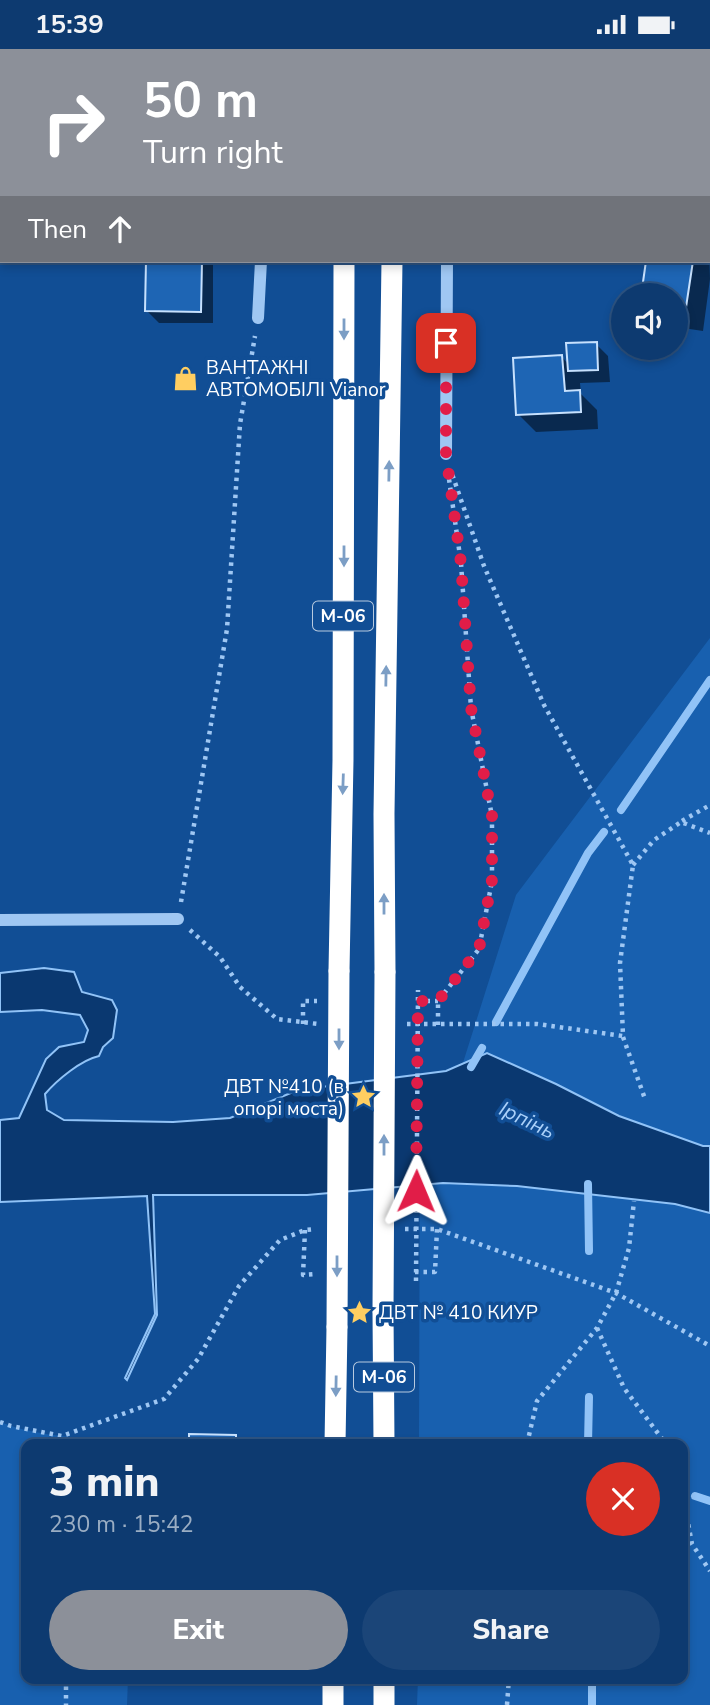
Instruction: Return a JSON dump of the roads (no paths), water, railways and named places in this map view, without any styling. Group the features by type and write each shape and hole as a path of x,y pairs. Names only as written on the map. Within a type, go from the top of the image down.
{"highway":[{"name":"М-06","path":"335,1439 343,760 344,263"},
{"name":"М-06","path":"384,1439 384,814 392,263"},
{"path":"333,1684 333,1705"},
{"path":"384,1684 384,1705"}],"lane":[{"path":"258,317 261,263"},
{"path":"446,454 447,263"},
{"path":"0,920 178,919"}],"water":[{"name":"Ірпінь","path":"44,968 74,972 82,992 112,1000 117,1010 113,1038 103,1047 99,1056 70,1071 45,1094 47,1110 64,1120 173,1122 230,1118 298,1090 446,1071 487,1053 619,1116 703,1146 710,1146 710,1213 675,1204 517,1186 443,1183 307,1195 153,1195 157,1315 127,1380 125,1378 155,1314 147,1196 0,1202 0,1120 19,1118 46,1059 59,1047 84,1042 88,1030 80,1015 42,1010 0,1012 0,973"}],"waterway":[{"path":"621,810 710,680"},
{"path":"496,1022 588,853 604,832"},
{"path":"471,1067 482,1048"},
{"path":"588,1184 589,1251"},
{"path":"588,1439 589,1397"},
{"path":"695,1496 710,1501"},
{"path":"592,1684 592,1705"}],"place":[{"name":"ВАНТАЖНІ АВТОМОБІЛІ Vianor","path":"186,378"},
{"name":"ДВТ №410 (в опорі моста)","path":"364,1097"},
{"name":"ДВТ № 410 КИУР","path":"359,1312"}]}
